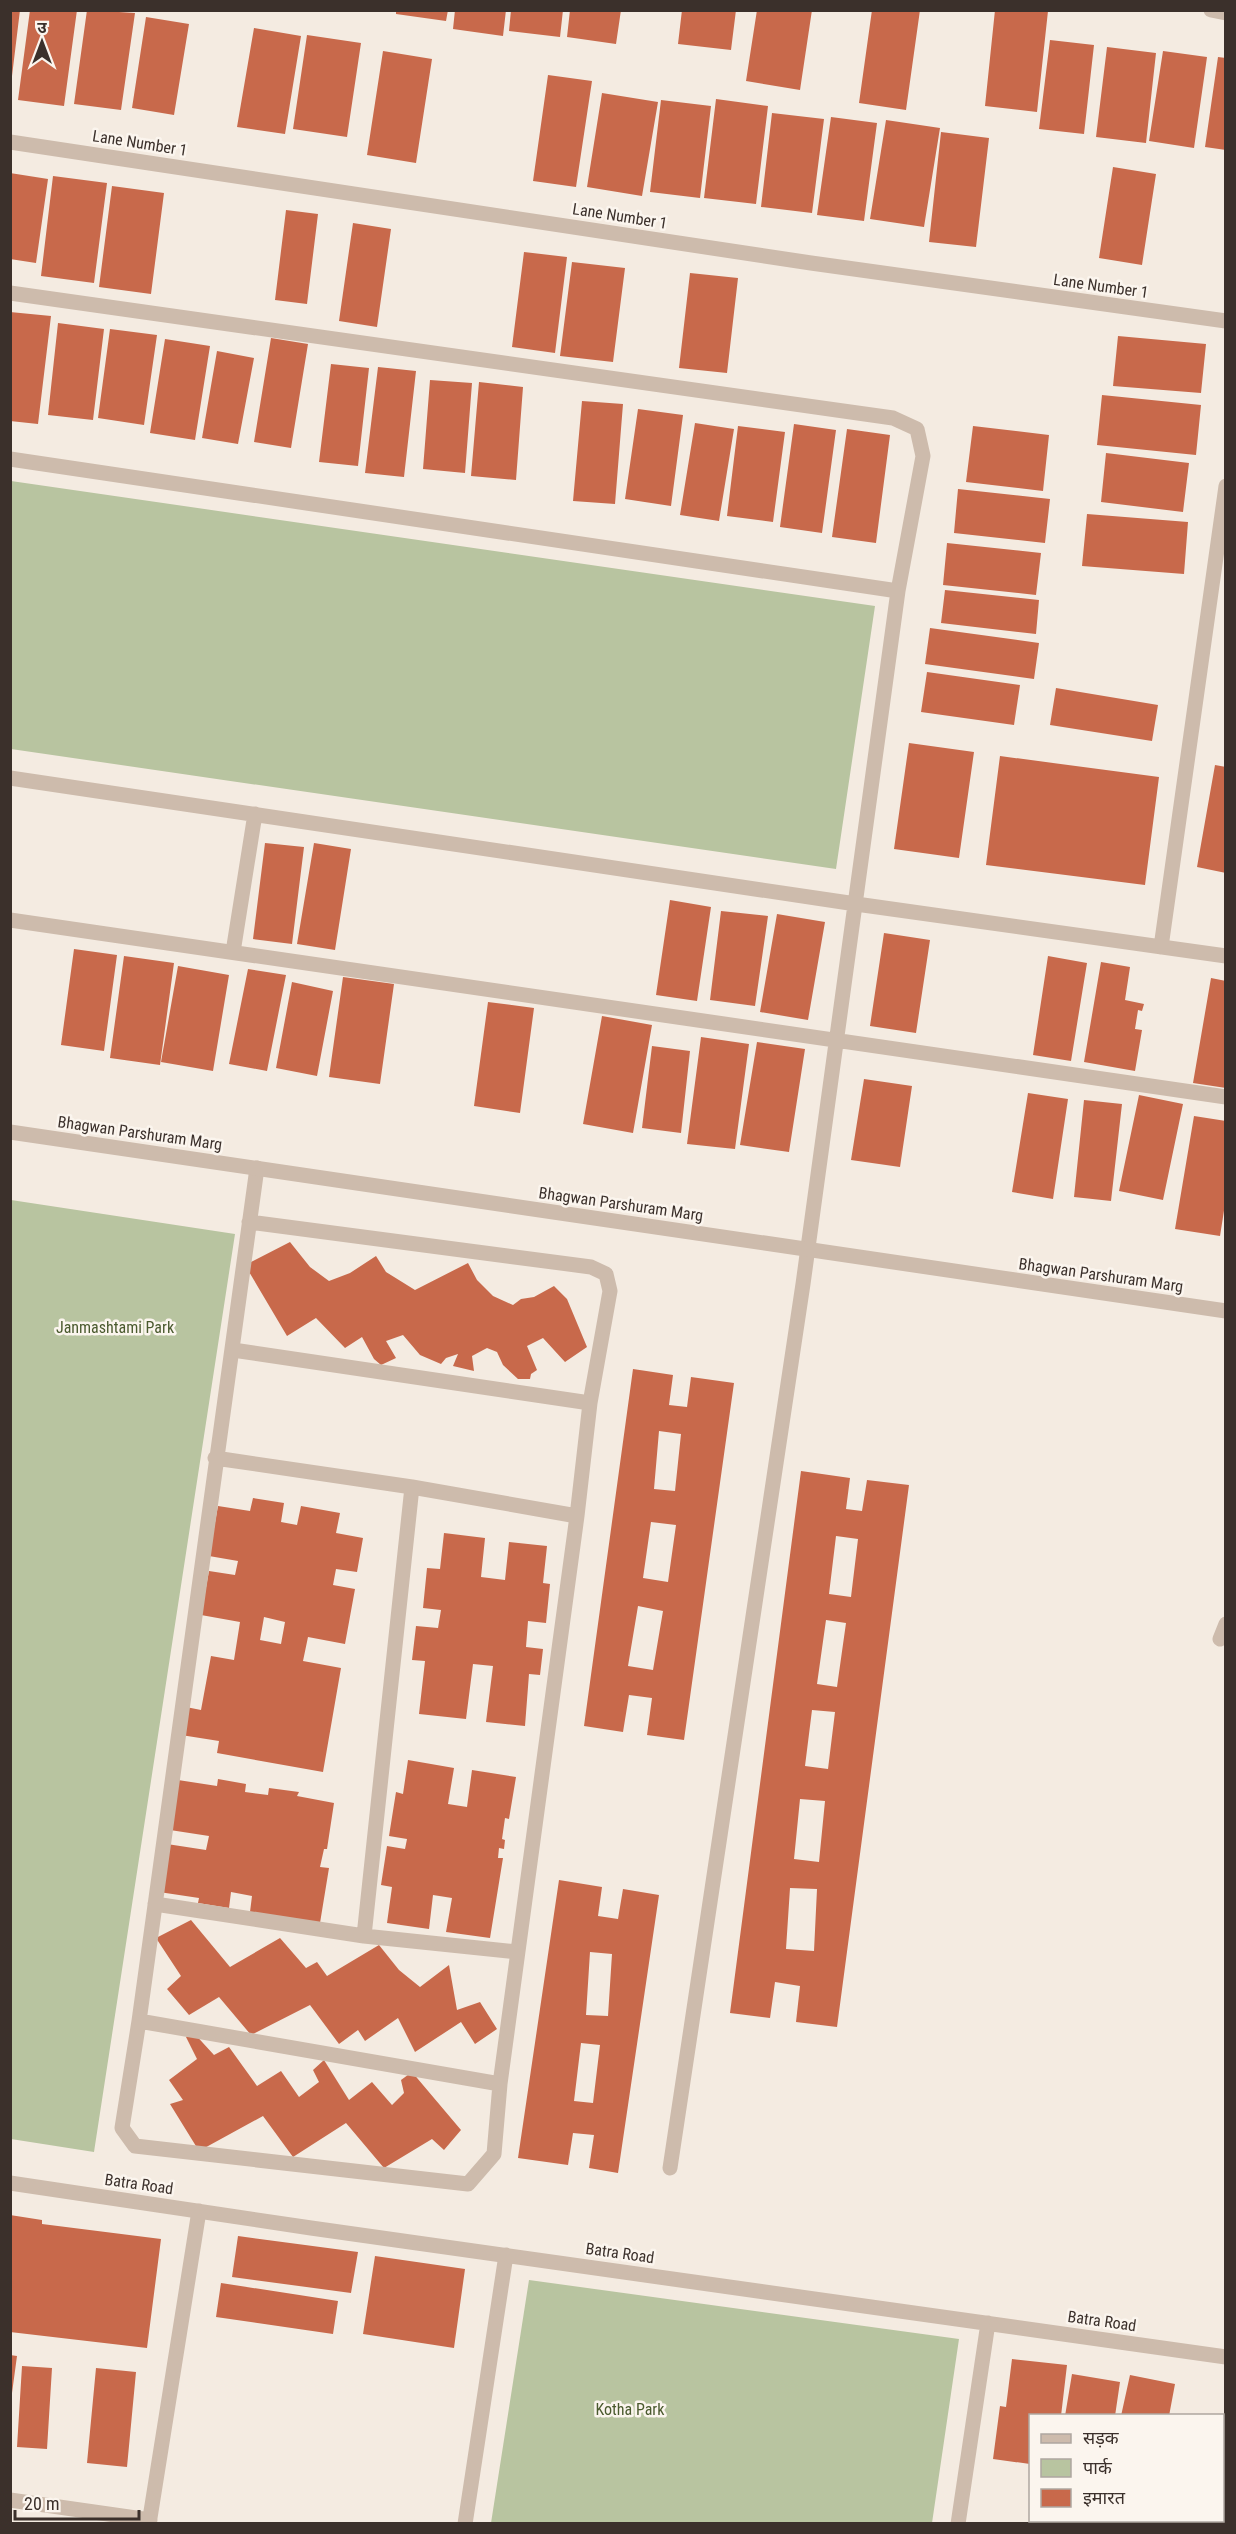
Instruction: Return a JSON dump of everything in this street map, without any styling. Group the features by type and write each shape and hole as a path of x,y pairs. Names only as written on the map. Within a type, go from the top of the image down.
{"street":[{"path":"1211,10 1226,13"},
{"name":"Lane Number 1","path":"10,142 811,263 1226,321"},
{"path":"10,293 893,418 917,429 922,456 898,591 808,1250 670,2168"},
{"path":"10,459 898,591"},
{"path":"1161,947 1226,486"},
{"path":"10,778 856,904 1226,956"},
{"path":"233,952 255,814"},
{"path":"10,920 1226,1097"},
{"name":"Bhagwan Parshuram Marg","path":"10,1132 1226,1311"},
{"path":"249,1222 591,1267 606,1274 610,1291 590,1402 578,1516 500,2084 494,2154 468,2184 135,2146 122,2128 139,2021 215,1458 233,1350 249,1222 257,1168"},
{"path":"233,1350 590,1402"},
{"path":"215,1458 412,1487 578,1516"},
{"path":"364,1936 412,1487"},
{"path":"1220,1639 1226,1624"},
{"path":"155,1904 364,1936 517,1952"},
{"path":"139,2021 500,2084"},
{"name":"Batra Road","path":"10,2183 1226,2357"},
{"path":"10,2500 150,2522 199,2211"},
{"path":"465,2523 506,2255"},
{"path":"958,2523 988,2324"}],"green space":[{"path":"11,481 875,606 836,869 11,749"},
{"name":"Janmashtami Park","path":"11,1200 235,1234 94,2152 11,2139"},
{"name":"Kotha Park","path":"529,2280 959,2339 932,2523 491,2523"}],"building":[{"path":"10,10 20,10 12,76 10,76"},
{"path":"30,10 77,10 64,106 18,100"},
{"path":"87,10 135,13 121,110 74,104"},
{"path":"396,10 448,10 446,21 396,14"},
{"path":"455,10 506,10 503,36 453,29"},
{"path":"511,10 563,10 560,37 509,31"},
{"path":"570,10 621,10 616,44 567,37"},
{"path":"682,10 736,10 731,50 678,44"},
{"path":"757,10 812,10 800,90 746,81"},
{"path":"872,10 920,10 906,110 859,103"},
{"path":"995,10 1048,11 1037,112 985,106"},
{"path":"146,17 189,24 174,115 132,108"},
{"path":"254,28 301,36 285,134 237,127"},
{"path":"307,35 361,43 347,137 293,129"},
{"path":"1050,40 1094,45 1084,134 1039,129"},
{"path":"1107,47 1156,53 1146,143 1096,137"},
{"path":"383,51 432,59 416,163 367,155"},
{"path":"1163,51 1207,57 1194,148 1149,141"},
{"path":"1218,57 1226,58 1226,150 1205,147"},
{"path":"548,75 592,81 576,187 533,181"},
{"path":"602,93 658,102 642,196 587,187"},
{"path":"716,99 768,106 756,204 704,198"},
{"path":"661,100 711,106 700,198 650,192"},
{"path":"772,113 824,119 812,213 761,207"},
{"path":"831,117 877,123 864,221 817,215"},
{"path":"886,120 940,128 924,227 870,219"},
{"path":"941,132 989,138 976,247 929,242"},
{"path":"1113,167 1156,174 1142,265 1099,258"},
{"path":"10,173 48,179 36,263 10,259"},
{"path":"53,176 107,183 94,283 41,276"},
{"path":"112,186 164,193 151,294 99,287"},
{"path":"286,210 318,214 307,304 275,300"},
{"path":"353,223 391,229 377,327 339,321"},
{"path":"524,252 567,257 555,353 512,347"},
{"path":"572,262 625,268 613,362 560,356"},
{"path":"690,273 738,278 727,373 679,368"},
{"path":"10,312 51,316 38,424 10,421"},
{"path":"58,323 104,329 93,420 48,415"},
{"path":"110,329 157,335 144,425 98,418"},
{"path":"1118,336 1206,344 1201,393 1113,386"},
{"path":"271,338 308,344 291,448 254,442"},
{"path":"165,339 210,346 195,440 150,433"},
{"path":"217,351 254,358 238,444 202,438"},
{"path":"331,364 369,368 358,466 319,462"},
{"path":"378,367 416,371 404,477 365,473"},
{"path":"430,380 472,383 465,473 423,469"},
{"path":"479,382 523,387 516,480 471,476"},
{"path":"1102,395 1201,405 1196,455 1097,445"},
{"path":"582,401 623,404 615,504 573,501"},
{"path":"638,409 683,415 671,506 625,499"},
{"path":"695,423 734,429 719,521 680,515"},
{"path":"794,424 836,430 822,533 780,527"},
{"path":"738,426 785,432 773,522 727,516"},
{"path":"973,426 1049,435 1043,491 966,482"},
{"path":"847,429 890,435 876,543 832,537"},
{"path":"1106,453 1189,463 1183,512 1101,502"},
{"path":"958,489 1050,499 1045,543 954,533"},
{"path":"1087,514 1188,522 1184,574 1082,566"},
{"path":"947,543 1041,553 1036,595 943,585"},
{"path":"945,590 1039,600 1036,634 941,623"},
{"path":"930,628 1039,643 1034,679 925,664"},
{"path":"927,672 1020,685 1014,725 921,712"},
{"path":"1056,688 1158,705 1152,741 1050,725"},
{"path":"909,743 974,752 959,858 894,849"},
{"path":"1000,756 1159,777 1145,885 986,865"},
{"path":"1215,765 1226,767 1226,873 1197,867"},
{"path":"265,843 304,847 292,944 253,939"},
{"path":"314,843 351,849 335,950 297,944"},
{"path":"670,900 711,907 697,1001 656,995"},
{"path":"721,911 768,916 755,1006 710,1000"},
{"path":"777,914 825,922 808,1020 760,1012"},
{"path":"884,933 930,940 916,1033 870,1026"},
{"path":"74,949 117,955 104,1051 61,1045"},
{"path":"124,956 174,963 160,1065 110,1058"},
{"path":"1048,956 1087,963 1071,1061 1033,1055"},
{"path":"1101,962 1130,967 1125,1000 1144,1004 1142,1011 1138,1010 1135,1029 1142,1030 1135,1071 1084,1062"},
{"path":"178,966 229,975 213,1071 161,1062"},
{"path":"248,969 286,975 267,1071 229,1064"},
{"path":"343,977 394,984 380,1084 329,1077"},
{"path":"1211,978 1226,981 1226,1088 1193,1083"},
{"path":"292,982 333,991 317,1076 276,1068"},
{"path":"488,1002 534,1008 520,1113 474,1106"},
{"path":"602,1016 652,1025 633,1133 583,1124"},
{"path":"701,1037 749,1044 735,1149 687,1144"},
{"path":"757,1042 805,1049 789,1152 740,1145"},
{"path":"652,1046 690,1051 681,1133 642,1128"},
{"path":"864,1079 912,1086 900,1167 851,1160"},
{"path":"1028,1093 1068,1099 1053,1199 1012,1192"},
{"path":"1139,1095 1183,1104 1163,1200 1119,1191"},
{"path":"1084,1100 1122,1104 1111,1201 1074,1197"},
{"path":"1194,1116 1226,1121 1226,1198 1220,1236 1175,1229"},
{"path":"290,1242 310,1267 329,1281 350,1273 376,1256 386,1272 415,1290 468,1263 477,1280 493,1296 513,1305 521,1299 534,1297 554,1286 567,1299 587,1347 565,1362 543,1338 527,1346 537,1370 531,1374 530,1379 518,1379 503,1365 497,1352 487,1348 472,1356 474,1371 453,1366 458,1354 446,1358 441,1364 420,1355 403,1335 386,1341 396,1358 381,1365 374,1359 362,1337 345,1348 316,1318 287,1336 245,1265"},
{"path":"633,1369 673,1375 669,1405 687,1407 691,1377 734,1383 684,1740 647,1735 652,1698 629,1695 623,1732 584,1726","holes":["659,1431 681,1434 675,1491 654,1489","651,1522 676,1525 668,1582 643,1578","638,1606 663,1611 653,1670 628,1666"]},
{"path":"801,1471 850,1478 846,1509 862,1511 867,1480 909,1485 837,2027 796,2022 800,1986 775,1982 770,2018 730,2013","holes":["836,1536 858,1539 851,1597 829,1594","826,1620 846,1623 837,1687 817,1684","812,1710 835,1712 828,1769 805,1766","800,1799 825,1801 819,1862 794,1859","790,1888 817,1889 814,1951 786,1949"]},
{"path":"253,1498 284,1503 281,1522 297,1525 301,1506 340,1513 336,1533 363,1538 357,1572 336,1569 333,1585 355,1589 345,1644 308,1637 303,1661 341,1668 323,1772 217,1753 219,1741 181,1735 186,1707 201,1710 211,1656 234,1660 240,1622 201,1615 209,1571 235,1575 238,1561 209,1556 218,1506 250,1511","holes":["264,1617 285,1622 281,1644 260,1640"]},
{"path":"444,1533 485,1538 481,1577 505,1580 509,1542 547,1546 543,1583 550,1584 546,1623 528,1621 526,1647 543,1649 540,1675 529,1674 525,1726 486,1722 493,1666 473,1664 466,1719 419,1714 425,1661 412,1660 416,1626 438,1628 441,1610 423,1608 427,1568 440,1569"},
{"path":"408,1760 454,1768 448,1804 467,1807 472,1770 516,1777 509,1819 505,1818 502,1839 505,1840 504,1849 499,1848 498,1858 503,1858 490,1938 446,1932 452,1898 433,1895 429,1929 387,1923 392,1887 381,1885 387,1846 405,1849 407,1839 389,1836 396,1792 403,1794"},
{"path":"218,1779 246,1784 245,1792 268,1795 269,1788 299,1792 297,1796 334,1803 327,1849 324,1849 320,1867 329,1868 320,1923 250,1912 252,1896 231,1892 229,1908 198,1903 199,1898 159,1892 167,1844 206,1850 209,1836 170,1830 178,1780 217,1786"},
{"path":"559,1880 602,1887 598,1916 618,1919 623,1889 659,1895 618,2173 589,2168 594,2135 573,2133 568,2165 518,2158","holes":["590,1952 612,1954 608,2016 586,2015","581,2043 600,2045 593,2103 574,2101"]},
{"path":"191,1920 230,1967 280,1938 306,1968 317,1962 327,1976 379,1945 399,1970 420,1987 449,1965 457,2010 480,2002 497,2029 475,2044 461,2022 415,2052 398,2018 365,2041 358,2030 339,2044 310,2005 251,2035 219,1997 189,2015 167,1989 181,1976 156,1938"},
{"path":"192,2031 214,2055 229,2047 257,2086 281,2071 299,2097 319,2082 313,2070 324,2060 349,2100 372,2082 392,2105 404,2093 401,2080 412,2072 461,2130 444,2150 432,2139 384,2168 346,2123 293,2157 263,2116 199,2151 170,2104 183,2100 169,2080 197,2059 186,2037"},
{"path":"10,2215 42,2220 42,2224 161,2239 147,2348 10,2332"},
{"path":"238,2236 358,2252 351,2293 232,2277"},
{"path":"375,2256 465,2269 454,2348 363,2334"},
{"path":"221,2283 338,2301 333,2334 216,2317"},
{"path":"10,2355 17,2356 12,2393 10,2393"},
{"path":"1012,2359 1067,2365 1061,2414 1029,2414 1029,2464 993,2459 1000,2406 1006,2407"},
{"path":"22,2366 52,2368 47,2449 17,2447"},
{"path":"96,2368 136,2372 127,2467 87,2463"},
{"path":"1072,2374 1120,2382 1115,2414 1065,2414"},
{"path":"1130,2375 1175,2384 1169,2414 1121,2414"},
{"path":"1045,2522 1088,2522 1088,2524 1045,2524"},
{"path":"1094,2522 1137,2522 1137,2524 1094,2524"}]}
